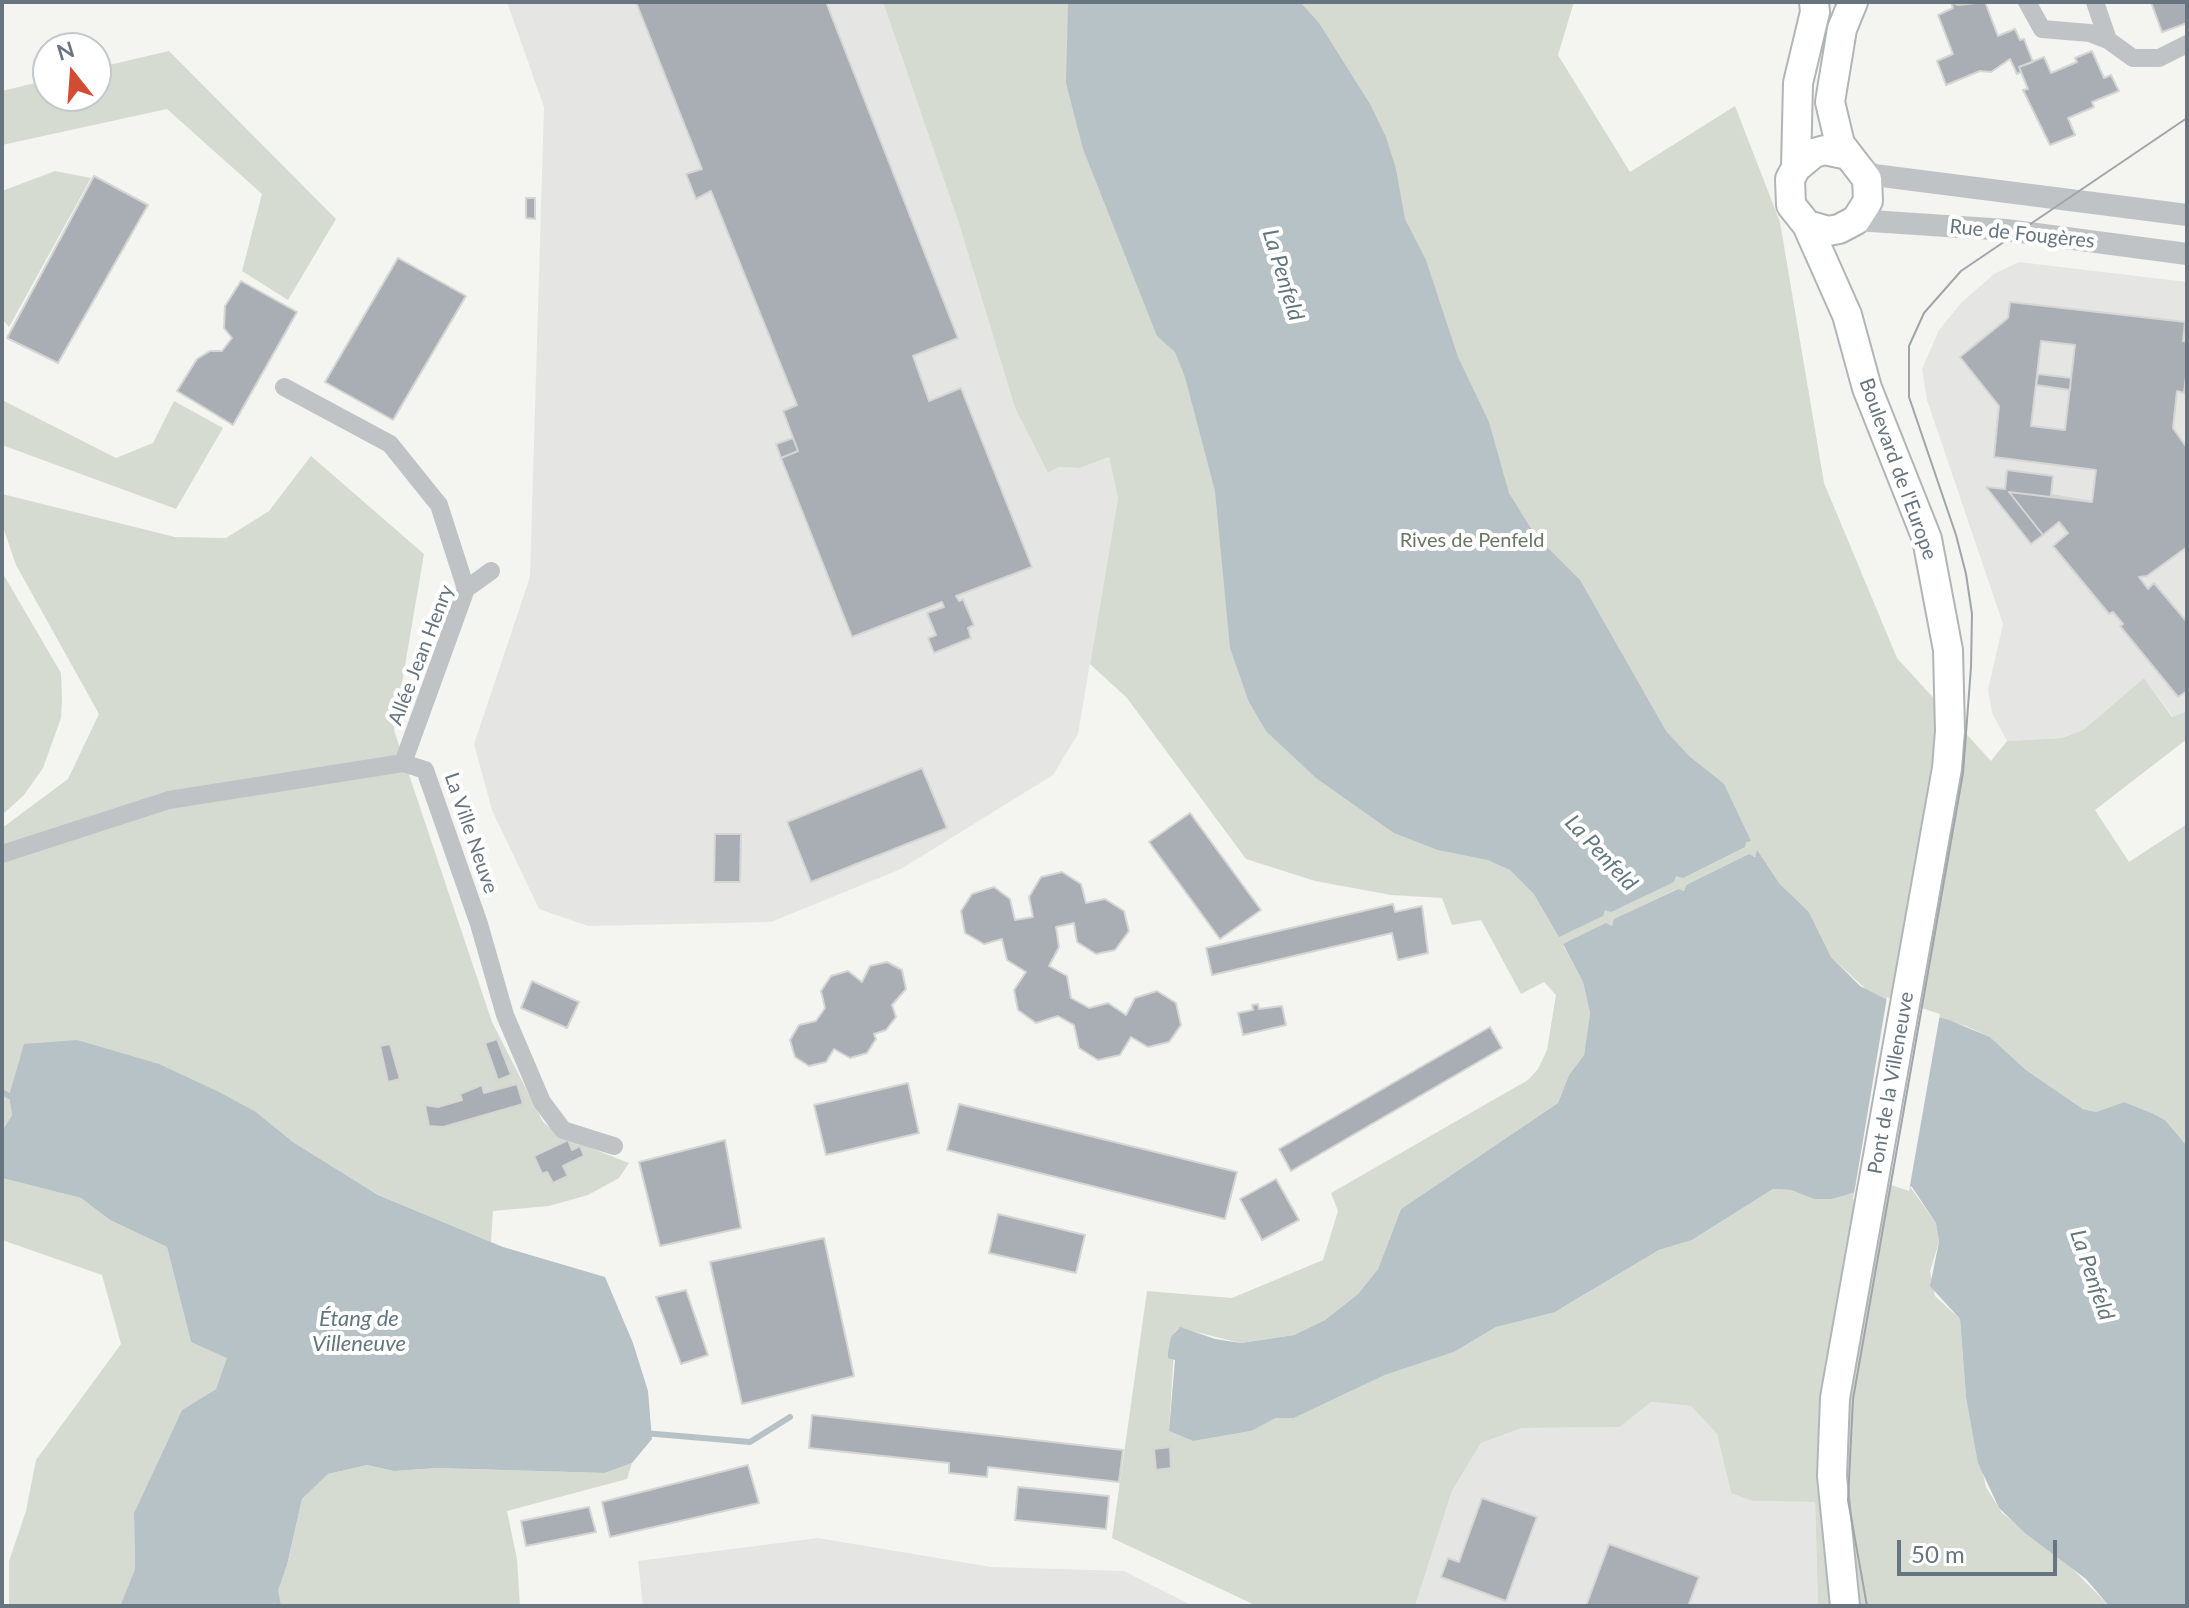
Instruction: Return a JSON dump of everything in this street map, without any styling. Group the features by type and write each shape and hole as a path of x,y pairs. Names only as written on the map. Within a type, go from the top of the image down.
{"main road":[{"name":"Boulevard de l'Europe","path":"1814,2 1815,12 1798,83 1796,168 1788,192 1791,205 1807,225 1847,315 1867,388 1917,511 1935,572 1948,650 1950,731 1947,768"},
{"name":"Boulevard de l'Europe","path":"1847,315 1842,261 1853,222 1868,201 1867,179 1840,144 1830,102 1842,29 1853,2"},
{"path":"1796,168 1814,153 1825,150 1855,162"},
{"path":"1807,225 1828,231 1853,222"},
{"name":"Pont de la Villeneuve","path":"1845,1606 1832,1476 1835,1398 1947,768"}],"street":[{"path":"2027,2 2042,29 2090,33 2108,40 2133,58 2159,58 2187,44"},
{"path":"2095,2 2108,40"},
{"name":"Rue de Fougères","path":"1855,162 1874,175 2187,215"},
{"name":"Rue de Fougères","path":"1853,222 2006,230 2187,254"},
{"path":"284,387 390,444 439,505 466,589"},
{"name":"Allée Jean Henry","path":"403,763 466,589 491,571"},
{"path":"2,854 169,800 403,763"},
{"name":"La Ville Neuve","path":"403,763 425,770 479,924 505,1015 542,1102 563,1130 614,1146"}],"shaded area":[{"path":"507,2 883,2 959,224 1015,408 1048,473 1059,467 1080,468 1109,457 1118,498 1078,734 1053,775 901,869 771,922 588,926 539,909 492,810 474,744 530,577 544,107"},
{"path":"2019,262 2187,282 2187,711 2173,717 2144,678 2083,730 2062,738 2007,741 1992,713 1988,690 2003,624 1927,400 1922,369 1939,330 1961,303 1994,274"},
{"path":"1651,1402 1691,1406 1717,1434 1731,1493 1752,1501 1815,1502 1818,1606 1415,1606 1452,1491 1481,1443 1522,1428 1620,1427"},
{"path":"818,1538 991,1567 1124,1571 1193,1606 643,1606 638,1561"}],"green space":[{"name":"Rives de Penfeld","path":"883,2 1574,2 1558,55 1630,172 1735,106 1780,222 1824,483 1897,658 1991,761 2007,741 2062,738 2083,730 2144,678 2172,717 2187,711 2187,739 2095,810 2129,862 2187,824 2187,1146 2165,1120 2152,1113 2124,1102 2096,1112 2083,1109 2026,1070 1990,1037 1966,1026 1903,1008 1870,993 1831,957 1809,912 1779,883 1758,854 1753,857 1748,855 1686,885 1684,891 1677,889 1615,919 1612,926 1606,924 1563,945 1583,982 1590,1013 1584,1055 1569,1075 1558,1103 1401,1209 1378,1269 1358,1294 1325,1320 1294,1335 1241,1343 1179,1328 1175,1332 1169,1431 1193,1441 1251,1431 1276,1418 1294,1418 1385,1375 1454,1352 1496,1327 1562,1308 1659,1250 1692,1240 1773,1189 1791,1190 1814,1199 1832,1199 1882,1182 1908,1184 1936,1223 1939,1242 1930,1271 1935,1296 1960,1319 1966,1397 1986,1487 2002,1513 2061,1557 2109,1606 1818,1606 1815,1502 1752,1501 1731,1493 1717,1434 1691,1406 1651,1402 1620,1427 1522,1428 1481,1443 1452,1491 1415,1606 1257,1606 1112,1538 1147,1291 1232,1298 1323,1260 1338,1211 1331,1193 1528,1080 1538,1069 1547,1050 1556,995 1544,982 1521,994 1481,920 1452,925 1442,898 1391,895 1315,881 1246,859 1127,698 1090,664 1118,498 1109,457 1080,468 1059,467 1048,473 1015,408 959,224"},
{"path":"169,51 336,219 288,300 242,271 262,194 167,109 2,145 2,91 32,84 32,112 112,112 112,64"},
{"path":"55,171 91,178 9,327 2,319 2,191"},
{"path":"2,400 116,458 153,443 174,401 223,428 176,509 2,445"},
{"path":"311,456 424,554 394,730 492,1022 543,1122 560,1136 629,1163 619,1178 588,1195 549,1206 493,1211 491,1242 378,1195 293,1142 256,1112 9,1096 12,1115 2,1131 2,828 68,779 99,714 16,565 2,524 2,494 175,537 226,538 269,511"},
{"path":"2,572 61,673 62,699 61,718 43,768 24,795 2,815"},
{"path":"2,1178 81,1198 110,1220 167,1247 191,1342 228,1357 216,1389 182,1410 134,1513 135,1569 120,1606 9,1606 9,1561 26,1511 36,1460 121,1344 102,1275 2,1240"},
{"path":"632,1463 627,1479 507,1511 517,1559 520,1606 273,1606 287,1565 302,1499 328,1474 367,1465 394,1471 437,1468 605,1473"}],"water":[{"name":"Rives de Penfeld","path":"1068,2 1300,2 1319,23 1370,104 1386,137 1396,169 1405,219 1426,260 1458,357 1489,422 1509,493 1535,535 1580,580 1666,731 1689,756 1724,784 1751,841 1746,842 1745,847 1683,878 1676,876 1674,882 1611,912 1605,910 1603,916 1559,937 1534,894 1510,870 1488,860 1438,850 1394,833 1316,778 1266,731 1249,702 1230,648 1215,491 1185,377 1175,352 1157,336 1083,149 1066,83"},
{"name":"La Penfeld","path":"1757,850 1779,883 1809,912 1831,957 1860,986 1903,1008 1949,1020 1990,1037 2026,1070 2083,1109 2096,1112 2124,1102 2152,1113 2165,1120 2187,1146 2187,1606 2109,1606 2086,1579 2025,1533 1999,1508 1978,1463 1966,1397 1960,1319 1930,1286 1939,1242 1936,1223 1912,1187 1896,1180 1832,1199 1814,1199 1791,1190 1773,1189 1692,1240 1659,1250 1555,1312 1496,1327 1454,1352 1385,1375 1294,1418 1276,1418 1251,1431 1193,1441 1169,1431 1175,1360 1168,1358 1168,1352 1171,1337 1180,1327 1215,1339 1241,1343 1294,1335 1325,1320 1358,1294 1378,1269 1401,1209 1558,1103 1569,1075 1584,1055 1590,1013 1583,982 1563,944 1606,923 1612,926 1614,919 1678,889 1684,891 1686,885 1749,854 1755,857"},
{"name":"Étang de Villeneuve","path":"77,1040 159,1064 219,1092 256,1112 293,1142 378,1195 503,1247 605,1277 633,1343 648,1391 652,1439 632,1463 605,1473 437,1468 394,1471 367,1465 328,1474 302,1499 287,1565 273,1606 120,1606 135,1569 134,1513 182,1410 216,1389 227,1358 191,1342 167,1247 110,1220 81,1198 2,1178 2,1131 12,1115 9,1096 24,1044"}],"pier":[{"path":"1887,997 1940,1014 1909,1191 1888,1184 1853,1200"}],"building":[{"path":"636,2 826,2 958,338 913,356 929,401 961,388 1032,567 956,596 959,601 963,599 974,625 968,628 971,638 934,653 928,638 936,635 927,613 944,607 942,602 852,637 781,458 798,451 783,411 797,405 711,191 696,199 686,174 702,169"},
{"path":"1951,2 1958,5 1985,2 1998,36 2015,29 2020,40 2024,39 2033,62 2019,67 2021,72 2017,74 2010,59 1991,72 1980,71 1946,85 1937,61 1953,54 1938,15 1953,8"},
{"path":"2151,2 2187,2 2187,23 2162,32"},
{"path":"2092,51 2104,78 2111,75 2119,91 2092,102 2094,107 2068,118 2075,135 2050,145 2023,90 2028,89 2019,67 2044,57 2051,73 2077,62 2075,58"},
{"path":"94,176 148,205 58,363 7,338"},
{"path":"526,198 535,198 535,219 526,218"},
{"path":"398,258 466,296 393,420 325,382"},
{"path":"241,281 297,312 233,425 177,391 197,359 210,351 222,351 232,338 224,328 225,306"},
{"path":"2010,302 2185,322 2183,341 2187,342 2187,367 2184,393 2177,391 2173,428 2187,448 2187,547 2147,576 2139,577 2148,589 2154,583 2187,622 2187,691 2178,697 2120,626 2123,624 2113,612 2109,614 2053,546 2068,533 2059,522 2043,535 2009,492 2092,502 2096,470 1994,457 1999,406 1960,357 2008,318","holes":["2041,341 2075,345 2065,430 2031,426"]},
{"path":"2038,374 2071,378 2070,390 2036,385"},
{"path":"793,438 798,451 781,458 776,444"},
{"path":"2007,470 2053,476 2051,495 2092,502 2009,492 2043,535 2031,544 1986,487 2005,489"},
{"path":"922,768 947,828 811,882 787,822"},
{"path":"1190,813 1261,910 1220,939 1149,842"},
{"path":"715,834 741,834 740,882 714,882"},
{"path":"1062,872 1081,884 1086,903 1105,899 1124,911 1129,931 1115,950 1096,954 1077,942 1074,923 1056,927 1059,947 1049,966 1067,976 1071,998 1089,1008 1108,1003 1126,1015 1135,998 1157,991 1176,1003 1181,1025 1169,1042 1148,1047 1131,1037 1120,1055 1098,1060 1079,1048 1074,1025 1058,1016 1036,1023 1018,1010 1014,990 1026,972 1007,960 1002,939 984,944 965,933 961,911 972,894 994,887 1010,899 1015,920 1033,917 1029,897 1041,877"},
{"path":"1393,904 1395,912 1422,906 1428,953 1398,960 1392,933 1212,975 1206,948"},
{"path":"887,962 902,970 906,989 892,1005 896,1017 886,1030 874,1034 876,1039 867,1053 850,1058 834,1049 826,1062 809,1066 795,1057 790,1040 799,1025 816,1021 825,1008 821,991 831,976 848,971 862,982 870,966"},
{"path":"532,981 579,1002 567,1028 521,1008"},
{"path":"1258,1004 1259,1009 1282,1006 1286,1025 1243,1035 1238,1013 1253,1010 1252,1005"},
{"path":"1490,1027 1502,1048 1291,1171 1279,1149"},
{"path":"497,1039 511,1075 498,1080 485,1043"},
{"path":"390,1044 400,1079 388,1082 380,1046"},
{"path":"908,1083 919,1133 826,1155 814,1105"},
{"path":"517,1084 523,1104 443,1127 429,1126 425,1105 438,1107 462,1100 460,1094 482,1085 484,1093"},
{"path":"959,1104 1237,1172 1225,1219 947,1150"},
{"path":"568,1140 572,1150 580,1146 584,1156 563,1166 568,1176 553,1183 547,1172 542,1174 534,1156"},
{"path":"725,1140 741,1228 660,1246 639,1162"},
{"path":"1276,1179 1299,1220 1262,1240 1240,1199"},
{"path":"998,1214 1085,1235 1076,1273 989,1253"},
{"path":"824,1238 854,1376 742,1404 710,1262"},
{"path":"686,1290 708,1355 681,1364 656,1297"},
{"path":"812,1415 1123,1450 1119,1482 988,1467 987,1477 949,1473 949,1463 809,1448"},
{"path":"1170,1447 1171,1468 1156,1470 1154,1449"},
{"path":"748,1465 759,1503 610,1537 602,1502"},
{"path":"1018,1487 1109,1496 1106,1529 1015,1520"},
{"path":"1482,1498 1537,1517 1506,1601 1441,1577 1448,1558 1459,1562"},
{"path":"589,1507 596,1532 526,1546 521,1521"},
{"path":"1609,1544 1699,1577 1688,1606 1586,1606"}],"waterway":[{"path":"2,1092 9,1096"},
{"path":"644,1433 750,1442 790,1417"},
{"path":"275,1590 278,1606"}],"tram line":[{"path":"1867,1606 1848,1500 1853,1399 1963,773 1971,667 1972,614 1966,574 1956,535 1909,397 1909,346 1924,313 1961,271 2187,118"}]}
